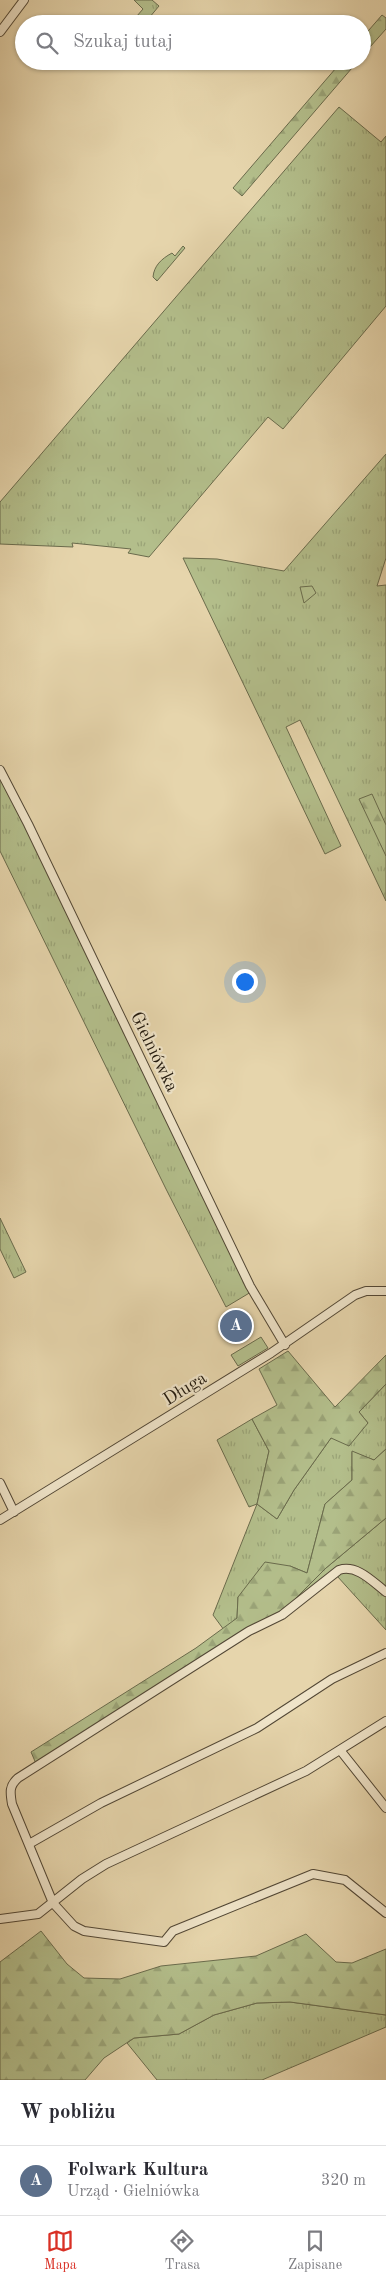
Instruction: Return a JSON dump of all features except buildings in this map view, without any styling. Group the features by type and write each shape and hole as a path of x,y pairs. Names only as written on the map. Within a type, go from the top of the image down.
{"street":[{"path":"0,32 24,0"},
{"name":"Gielniówka","path":"0,770 28,824 250,1286 285,1345"},
{"name":"Długa","path":"0,1520 285,1345 355,1295 366,1291 386,1291"},
{"path":"0,1483 14,1512"},
{"path":"386,1592 353,1569 345,1568 339,1570 282,1615 249,1631 18,1778 10,1786 12,1804 53,1902 79,1930 164,1942 173,1932 313,1874 345,1880 386,1913"},
{"path":"29,1844 101,1803 257,1728 332,1680 386,1653"},
{"path":"0,1919 38,1914 82,1879 106,1864 306,1771 386,1720"},
{"path":"340,1750 386,1808"}],"green space":[{"path":"134,0 152,0 159,6 152,15 138,15 143,9"},
{"path":"382,15 386,18 386,29 371,46 371,28"},
{"path":"334,70 350,70 242,196 233,188"},
{"path":"339,107 381,142 386,136 386,306 283,429 268,417 149,557 128,553 131,549 72,543 73,547 0,544 0,502"},
{"path":"183,246 185,248 157,281 153,277 159,263 172,253 175,256"},
{"path":"386,454 386,558 377,586 386,585 386,901 300,720 286,727 341,846 325,854 183,558 217,559 284,571"},
{"path":"312,586 316,593 304,603 300,587"},
{"path":"0,777 22,817 251,1292 226,1307 0,851"},
{"path":"372,794 386,825 386,856 359,799"},
{"path":"0,1218 26,1272 14,1278 0,1249"},
{"path":"243,1312 248,1321 225,1333 220,1324"},
{"path":"261,1337 268,1348 238,1366 231,1355"},
{"path":"288,1351 335,1407 386,1355 386,1384 359,1412 368,1423 349,1446 331,1438 294,1490 277,1519 257,1504 269,1451 252,1419 277,1405 259,1369"},
{"path":"386,1384 386,1449 374,1460 352,1452 352,1480 325,1504 307,1573 290,1566 238,1597 237,1618 224,1630 213,1615 257,1504 277,1519 294,1490 331,1438 368,1423 359,1412"},
{"path":"252,1419 269,1451 257,1504 249,1507 217,1440"},
{"path":"386,1449 386,1518 326,1568 284,1610 37,1766 31,1752 196,1648 237,1618 238,1597 265,1562 290,1566 307,1573 325,1504 352,1480 352,1451 374,1460"},
{"path":"386,1518 386,1630 337,1576 284,1610 326,1568"},
{"path":"41,1931 67,1964 84,1978 120,1979 161,1966 256,1956 306,1934 336,1962 352,1963 386,1949 386,2015 290,2002 257,2003 214,2015 179,2034 134,2038 104,2058 85,2080 0,2080 0,1962"},
{"path":"290,2002 386,2015 386,2027 262,2080 157,2080 127,2043 134,2038 179,2034 214,2015 257,2003"}],"place":[{"name":"Folwark Kultura","path":"236,1326"}]}
